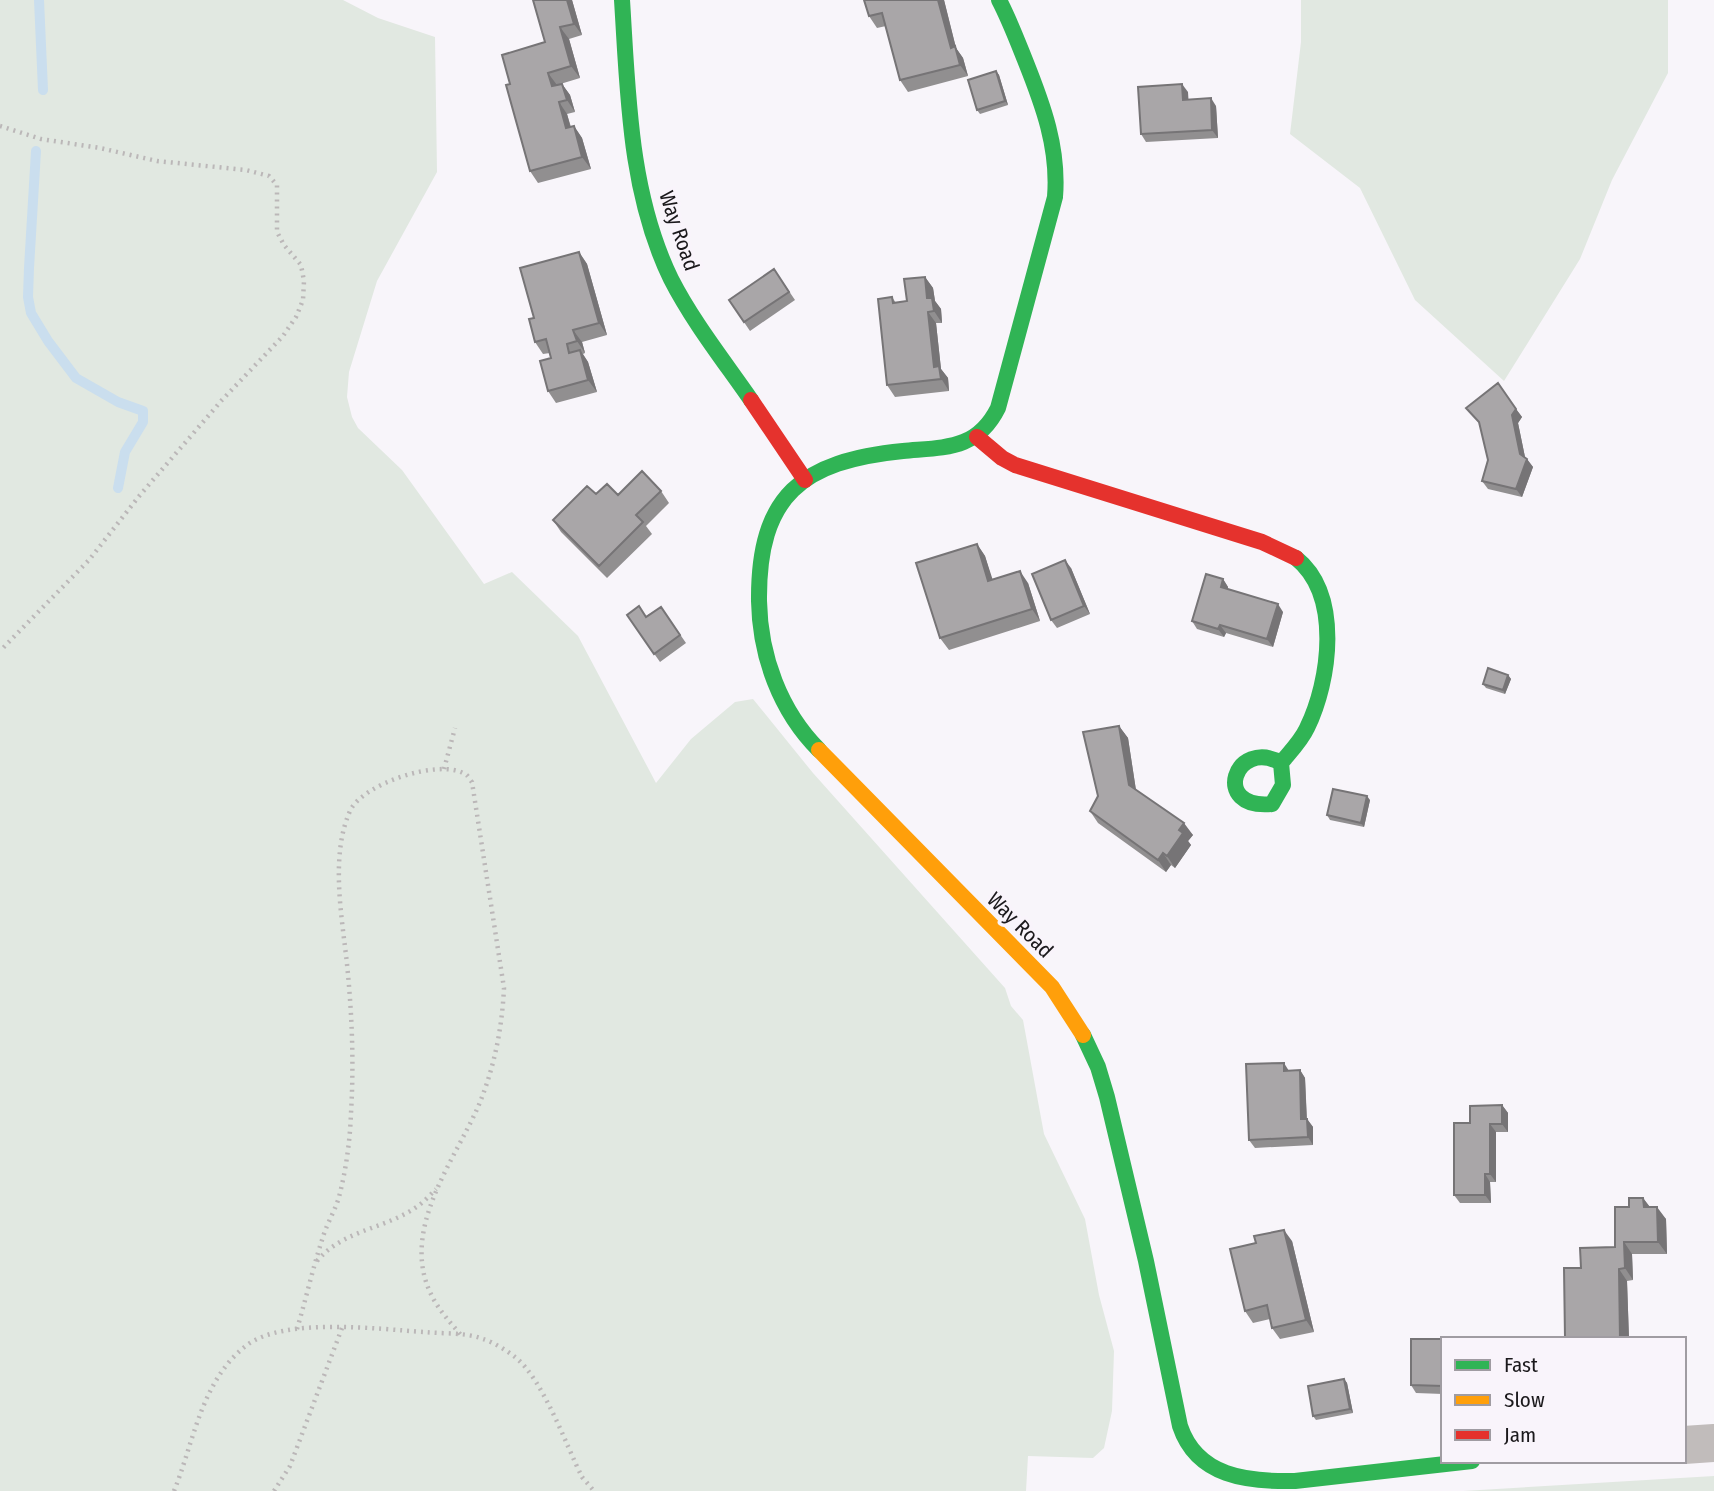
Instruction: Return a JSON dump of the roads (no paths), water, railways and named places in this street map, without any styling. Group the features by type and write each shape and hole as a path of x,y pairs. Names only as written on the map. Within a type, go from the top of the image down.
{"street":[{"name":"Way Road","path":"622,0 636,159 652,228 670,276 697,321 805,480"},
{"path":"999,0 1048,119 1055,144 1058,180 1002,399 996,415 977,437 996,454 1015,465 1262,542 1290,554 1303,564 1314,579 1327,614 1323,674 1309,726 1281,763"},
{"name":"Way Road","path":"977,437 955,446 853,459 831,466 805,480 785,496 776,514 761,568 759,587 760,624 773,678 789,712 811,742 1052,987 1087,1038 1107,1097 1181,1429 1193,1452 1226,1475 1267,1482 1295,1482 1455,1463"},
{"path":"1686,1446 1714,1443"}],"waterway":[{"path":"39,0 43,90"},
{"path":"36,151 28,297 31,313 76,378 118,402 143,411 143,422 125,452 118,488"}]}
